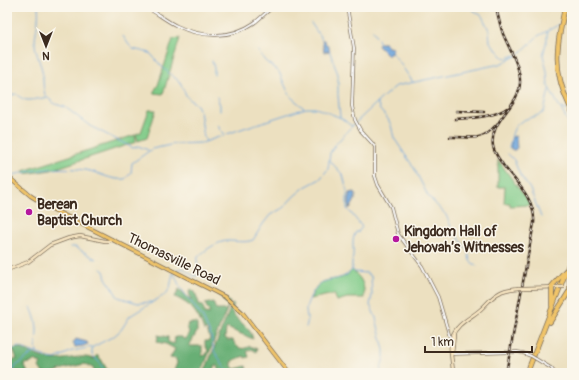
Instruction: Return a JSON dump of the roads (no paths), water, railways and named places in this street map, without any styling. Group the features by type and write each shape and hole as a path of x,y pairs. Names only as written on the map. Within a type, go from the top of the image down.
{"highway":[{"path":"566,7 558,47 558,66 561,83 572,111"},
{"path":"562,26 560,65 564,84 572,106"},
{"path":"546,329 553,315 570,290 572,256"},
{"path":"546,329 551,309 552,287 571,263"},
{"path":"528,373 571,263"}],"main road":[{"name":"Thomasville Road","path":"7,176 41,203 232,301 289,373"},
{"path":"7,270 28,262 50,245 69,238 80,236 105,241 109,241 111,239"},
{"path":"453,373 451,341 455,332 462,323 497,294 504,290 520,288 571,287"},
{"path":"452,347 455,332"},
{"path":"451,341 452,354"}],"street":[{"path":"145,7 181,27 200,34 214,35 229,34 241,30 256,22 273,7"},
{"path":"347,7 354,48 352,106 355,120 357,125 375,147 375,176 378,185 390,204 398,234 422,266 438,297 451,341"},
{"path":"452,354 523,353 551,368 555,373"}],"water":[{"path":"322,40 324,40 328,45 330,51 324,52"},
{"path":"379,43 385,43 388,47 393,48 389,55 387,55 378,46"},
{"path":"516,136 517,148 513,150 510,148 512,137"},
{"path":"355,192 356,195 353,205 349,209 349,193"},
{"path":"76,339 87,342 88,344 75,347 73,343"}],"waterway":[{"path":"38,7 35,46 42,70 46,97"},
{"path":"469,7 482,16 489,30 490,42 503,57 507,58 515,55"},
{"path":"563,23 572,19"},
{"path":"311,23 323,41"},
{"path":"176,270 183,268 192,275 197,276 199,273 197,263 198,257 208,249 224,241 244,242 253,240 270,215 283,208 305,187 320,179 328,169 330,153 335,145 350,128 396,86 500,64 518,55 538,36 560,24"},
{"path":"373,30 376,36"},
{"path":"547,32 543,55 547,71 548,86 572,129"},
{"path":"123,36 133,49 150,53 163,68 180,82 187,97"},
{"path":"378,39 380,44"},
{"path":"329,50 334,63"},
{"path":"258,51 265,61 278,71"},
{"path":"391,52 413,82"},
{"path":"212,61 214,75"},
{"path":"334,64 338,74 338,94"},
{"path":"279,72 288,92"},
{"path":"509,148 512,133 516,126 523,120 544,112 549,90"},
{"path":"7,91 12,95 16,94"},
{"path":"18,95 25,100 48,98 55,104 65,107 90,126 133,148 137,147"},
{"path":"338,95 340,117"},
{"path":"217,97 220,105 220,111"},
{"path":"291,97 304,108"},
{"path":"188,98 197,105 200,111 204,138 206,141"},
{"path":"377,103 380,110 388,119 394,138 414,168 428,196 446,215 452,229 468,251 470,261 477,266"},
{"path":"8,176 37,170 66,168 90,171 115,179 125,179 131,173 132,163 152,149 175,144 202,143 306,108 322,110 341,118 352,126"},
{"path":"561,108 569,111"},
{"path":"218,125 220,130 225,134"},
{"path":"138,146 148,150"},
{"path":"508,154 514,160 520,175 530,189 541,217"},
{"path":"331,162 343,175 347,191"},
{"path":"306,327 307,304 318,285 323,282 343,277 352,270 354,238 356,232 358,232 362,227 347,209 347,194"},
{"path":"70,247 75,247 96,259"},
{"path":"101,269 104,271 106,278 118,297 138,303 152,302"},
{"path":"352,270 355,272 367,273 371,276 372,295 370,305 376,318 384,350 380,373"},
{"path":"93,347 114,336 121,330 130,316 166,294 170,288 173,273"},
{"path":"174,273 179,285"},
{"path":"180,287 203,318 211,336 214,351 229,373"},
{"path":"31,307 37,330 37,353"},
{"path":"7,351 19,347 55,359 72,351 92,347"},
{"path":"92,348 92,355 100,363 105,373"},
{"path":"13,373 15,367 33,353"}],"railway":[{"path":"496,7 503,34 519,71 520,83 515,99 495,129 493,146 498,158 524,192 532,207 534,215 534,223 506,373"},
{"path":"455,119 490,115 507,108"},
{"path":"456,111 484,112"},
{"path":"450,137 479,137 490,131 495,126"}],"place":[{"name":"Berean Baptist Church","path":"29,212"},
{"name":"Kingdom Hall of Jehovah’s Witnesses","path":"396,239"}]}
